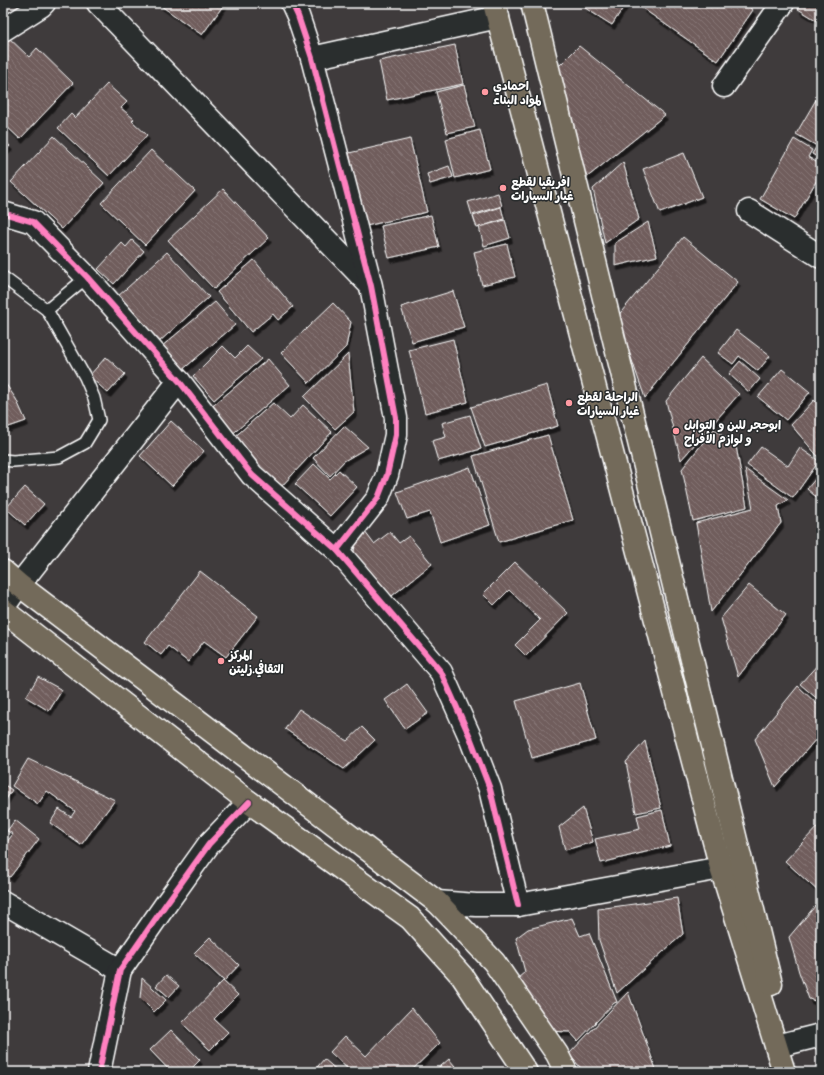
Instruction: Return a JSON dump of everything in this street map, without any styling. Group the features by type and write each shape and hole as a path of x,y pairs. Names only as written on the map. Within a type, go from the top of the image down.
{"main road":[{"path":"532,3 785,1044 795,1072"},
{"path":"496,10 721,868 784,1072"},
{"path":"11,578 437,902 494,962 557,1054 566,1072"},
{"path":"3,609 249,802 410,918 462,976 519,1066"}],"street":[{"path":"3,30 44,3"},
{"path":"98,3 371,286"},
{"path":"292,3 312,58 371,286 396,418 396,435 387,475 378,498 337,550"},
{"path":"724,86 783,3"},
{"path":"312,58 496,10"},
{"path":"749,212 821,257"},
{"path":"3,213 33,222 87,276 179,381 252,475 337,550 440,672 470,737 490,790 518,905"},
{"path":"3,609 11,578 179,381"},
{"path":"99,1072 120,970 209,844 249,802"},
{"path":"437,902 476,905 518,905 721,868"},
{"path":"3,902 120,970"},
{"path":"785,1044 821,1035"}],"lane":[{"path":"47,310 87,276"},
{"path":"3,277 47,310 85,377 94,398 99,420 85,443 58,457 13,461 3,460"}],"building":[{"path":"157,3 225,3 202,35"},
{"path":"588,3 626,3 612,25 585,8"},
{"path":"646,3 743,3 753,10 718,61 642,8"},
{"path":"801,3 821,3 821,23 798,9"},
{"path":"6,35 29,57 37,48 73,83 20,139 3,123 3,38"},
{"path":"455,45 463,84 387,100 379,61"},
{"path":"579,46 665,115 581,182 554,71"},
{"path":"107,84 127,102 121,108 134,119 132,121 147,135 109,176 58,128 71,114 75,118"},
{"path":"464,85 475,127 447,133 436,92"},
{"path":"821,91 821,159 812,154 817,146 796,134"},
{"path":"480,130 490,169 455,178 446,139"},
{"path":"54,136 104,183 62,229 11,182"},
{"path":"3,139 10,146 3,153"},
{"path":"410,139 427,212 366,226 349,153"},
{"path":"794,139 812,150 808,157 821,165 821,173 794,219 760,199"},
{"path":"151,150 195,191 145,245 101,203"},
{"path":"684,153 702,197 660,213 643,169"},
{"path":"623,162 639,219 605,243 593,189"},
{"path":"449,166 453,177 430,184 427,174"},
{"path":"223,189 269,238 214,289 168,240"},
{"path":"498,193 502,206 472,215 468,202"},
{"path":"501,207 504,219 477,228 473,216"},
{"path":"431,215 439,247 389,258 381,226"},
{"path":"505,220 510,238 484,246 479,227"},
{"path":"648,222 657,256 615,266 615,243"},
{"path":"683,237 738,282 645,398 617,317"},
{"path":"132,240 144,251 114,284 98,269 122,243 126,247"},
{"path":"507,244 515,277 482,285 474,252"},
{"path":"167,252 209,297 159,342 117,297"},
{"path":"254,260 293,307 278,320 273,314 251,332 217,292"},
{"path":"453,291 464,327 412,342 401,307"},
{"path":"215,302 235,325 181,371 161,347"},
{"path":"333,303 351,322 346,347 309,383 281,353"},
{"path":"736,330 770,356 758,371 739,356 733,364 718,353"},
{"path":"453,339 468,402 425,413 409,350"},
{"path":"223,346 235,358 247,346 261,359 214,400 193,376"},
{"path":"348,354 354,412 335,429 304,397"},
{"path":"106,357 125,374 108,393 89,376"},
{"path":"701,358 739,394 681,460 666,401"},
{"path":"268,359 290,385 230,436 208,410"},
{"path":"740,361 760,379 749,392 729,374"},
{"path":"782,369 810,392 786,420 758,397"},
{"path":"3,380 16,399 26,421 3,429"},
{"path":"547,385 558,426 485,447 471,407"},
{"path":"814,400 821,407 821,460 791,425"},
{"path":"273,403 290,419 303,405 332,432 280,488 231,440"},
{"path":"470,415 481,449 438,461 432,441 446,437 442,423"},
{"path":"171,421 204,451 172,486 140,456"},
{"path":"344,426 368,447 344,461 330,476 313,458"},
{"path":"714,429 736,446 747,507 693,521 682,469"},
{"path":"548,435 573,520 499,542 473,456"},
{"path":"761,447 788,466 800,448 819,461 793,498 747,465"},
{"path":"314,464 330,479 339,470 357,487 330,516 295,484"},
{"path":"470,467 490,525 440,542 430,512 407,519 397,492"},
{"path":"745,469 788,500 778,506 781,523 711,612 696,523 753,508"},
{"path":"821,472 821,501 807,489"},
{"path":"25,487 44,504 25,525 6,508"},
{"path":"365,532 374,544 390,532 399,543 409,536 432,564 388,599 353,557 356,540"},
{"path":"515,562 568,613 526,656 515,645 540,620 509,590 494,605 483,594"},
{"path":"200,571 258,616 226,657 204,641 188,662 168,646 161,655 145,642"},
{"path":"749,585 786,615 738,677 721,618"},
{"path":"821,661 821,702 800,684"},
{"path":"38,677 62,690 49,711 26,697"},
{"path":"580,683 596,740 532,758 516,701"},
{"path":"407,684 428,713 405,729 385,700"},
{"path":"798,686 821,708 821,733 775,787 755,739"},
{"path":"299,709 347,741 362,727 375,740 344,769 285,729"},
{"path":"645,741 661,808 636,813 626,762"},
{"path":"28,759 115,800 81,845 50,823 59,809 71,817 75,811 47,791 38,804 12,786"},
{"path":"3,784 12,790 3,804"},
{"path":"583,808 593,842 565,850 559,827"},
{"path":"662,810 670,846 601,863 595,839 640,829 637,816"},
{"path":"15,820 39,839 10,877 3,872 3,847 13,834 7,831"},
{"path":"821,823 821,891 820,893 785,861"},
{"path":"677,898 683,934 617,993 599,940 598,909"},
{"path":"821,899 821,1003 809,999 799,972 789,937"},
{"path":"572,918 580,936 589,933 617,1002 614,1003 578,1041 570,1032 547,1031 518,978 525,972 516,938 528,929"},
{"path":"210,937 239,965 224,981 194,953"},
{"path":"166,975 179,986 169,997 156,986"},
{"path":"142,978 166,1000 154,1012 140,998"},
{"path":"223,981 238,995 214,1019 228,1032 210,1050 182,1023"},
{"path":"628,992 657,1072 584,1072 569,1054"},
{"path":"412,1008 440,1043 410,1072 351,1072 330,1052 345,1036 366,1056"},
{"path":"171,1030 200,1060 188,1072 171,1072 150,1050"},
{"path":"324,1059 339,1072 313,1072"},
{"path":"449,1059 460,1072 434,1072"}],"cycle path":[{"path":"292,3 312,58 371,286 396,418 396,435 387,475 378,498 337,550"},
{"path":"3,213 33,222 87,277 179,381 252,475 337,550 441,672 470,737 490,789 518,905"},
{"path":"99,1072 120,970 209,844 249,802"}],"place":[{"name":"احمادي لمواد البناء","path":"485,92"},
{"name":"افريقيا لقطع غيار السيارات","path":"503,188"},
{"name":"الراحلة لقطع غيار السيارات","path":"569,403"},
{"name":"ابوحجر للبن و التوابل و لوازم الأفراح","path":"676,431"},
{"name":"المركز الثقافي.زليتن","path":"221,661"}]}
